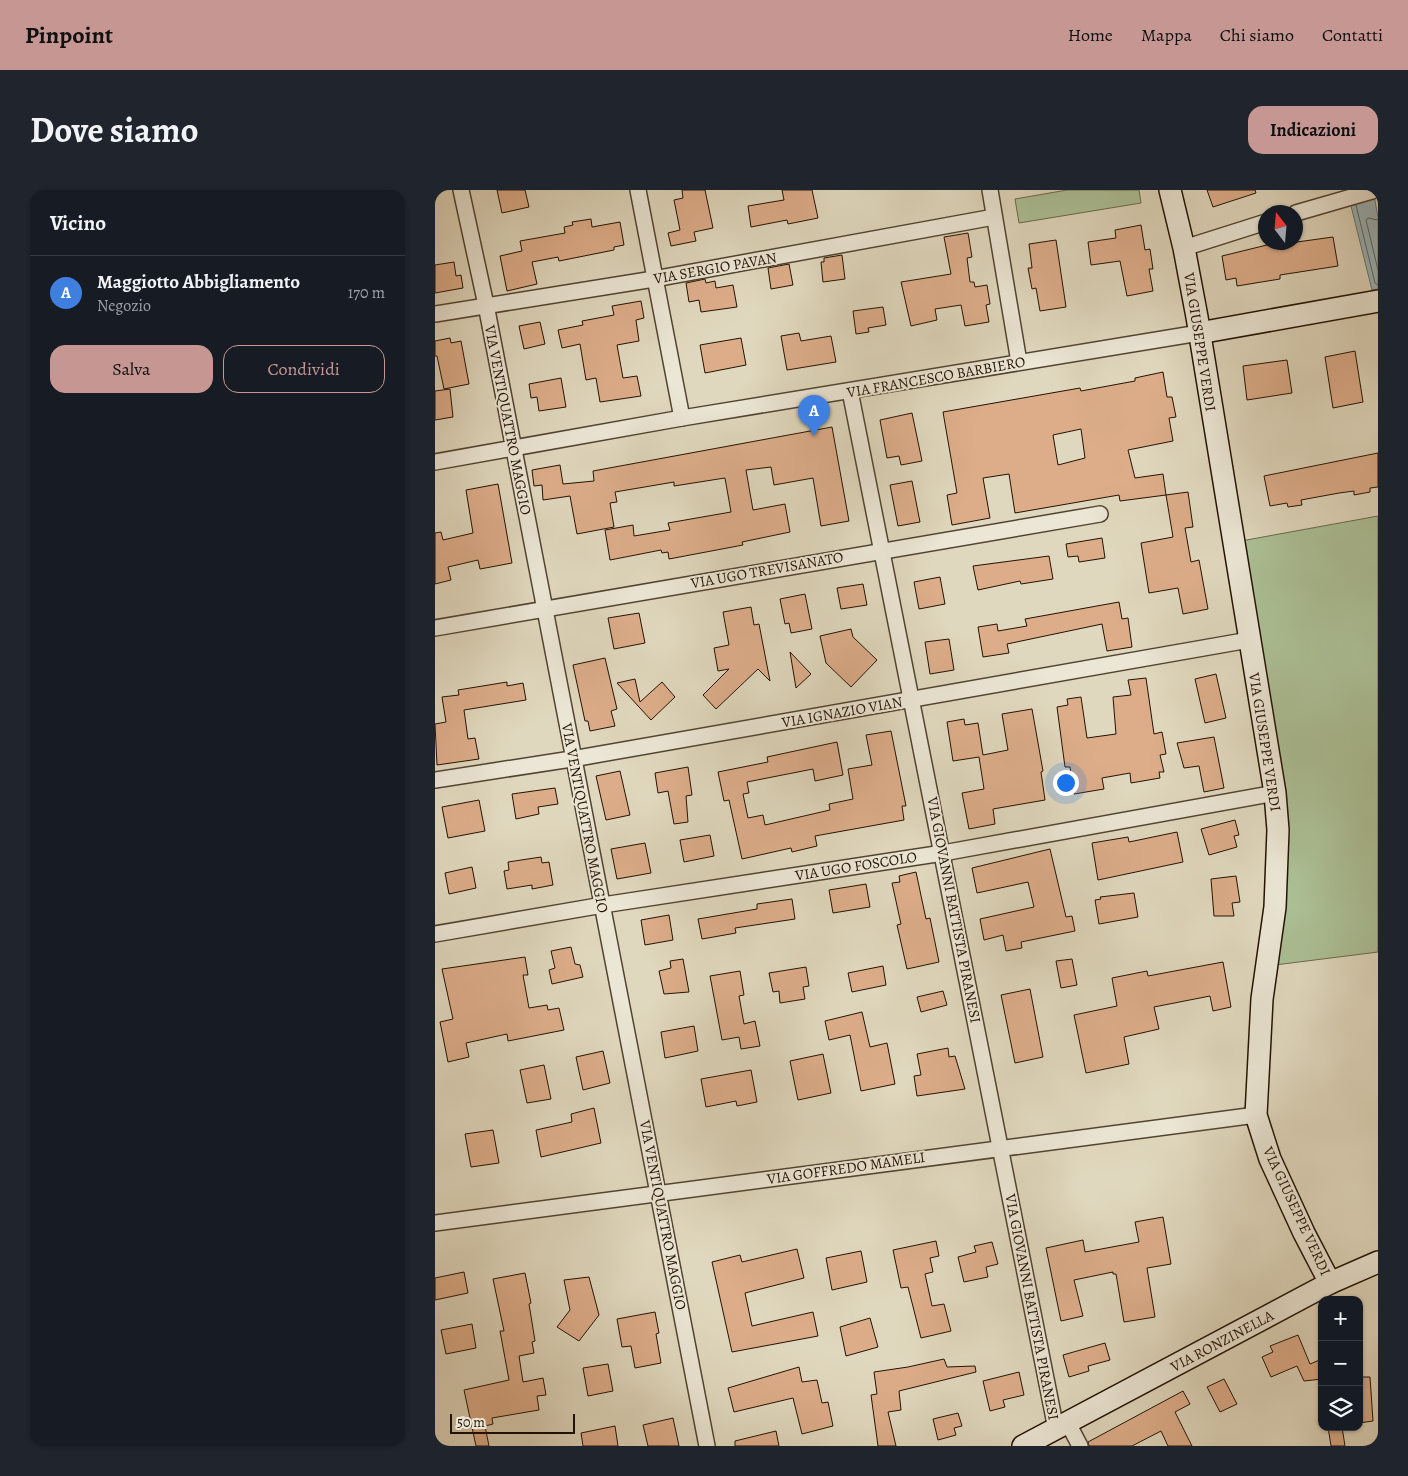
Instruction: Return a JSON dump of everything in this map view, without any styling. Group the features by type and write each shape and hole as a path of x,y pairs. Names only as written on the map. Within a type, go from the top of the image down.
{"street":[{"name":"VIA VENTIQUATTRO MAGGIO","path":"461,190 486,305 543,609 603,905 707,1446"},
{"path":"638,190 682,418"},
{"path":"990,190 1019,362"},
{"name":"VIA GIUSEPPE VERDI","path":"1170,190 1184,248 1199,333 1275,794 1278,830 1275,907 1263,999 1256,1115 1270,1159 1304,1233 1330,1283"},
{"path":"1303,210 1370,191"},
{"name":"VIA SERGIO PAVAN","path":"435,314 654,279 995,217"},
{"path":"1184,248 1258,224"},
{"name":"VIA FRANCESCO BARBIERO","path":"435,462 682,418 1199,333 1378,301"},
{"name":"VIA GIOVANNI BATTISTA PIRANESI","path":"850,391 913,700 1000,1148 1062,1426"},
{"name":"VIA UGO TREVISANATO","path":"435,628 1100,514"},
{"name":"VIA IGNAZIO VIAN","path":"435,780 913,700 1249,640"},
{"name":"VIA UGO FOSCOLO","path":"435,934 603,905 943,853 1275,794"},
{"name":"VIA GOFFREDO MAMELI","path":"435,1223 1256,1115"},
{"name":"VIA RONZINELLA","path":"1023,1446 1330,1283 1378,1262"},
{"path":"1062,1426 1080,1446"}],"green space":[{"path":"1067,190 1139,190 1141,203 1019,223 1015,199"},
{"path":"1378,516 1378,952 1275,965 1282,909 1241,541"}],"water":[{"path":"1349,190 1373,190 1378,217 1378,289 1372,290 1351,206"}],"building":[{"path":"497,190 525,190 529,207 502,213"},
{"path":"682,190 705,190 713,228 694,232 696,241 671,246 668,233 680,230 674,200 683,198"},
{"path":"782,190 812,190 818,218 788,224 787,220 751,227 748,206 784,200"},
{"path":"1207,190 1255,190 1256,193 1213,207"},
{"path":"591,219 592,227 620,222 624,245 614,247 614,250 559,261 558,257 532,262 537,284 507,291 500,256 522,251 520,241 565,233 564,227 573,225 572,222"},
{"path":"1141,225 1145,250 1150,249 1153,269 1149,269 1153,291 1127,296 1120,261 1091,265 1088,242 1116,238 1115,230"},
{"path":"968,233 972,257 967,258 970,282 974,282 975,287 987,285 990,304 986,305 989,322 965,326 961,305 935,309 937,320 911,326 901,282 951,274 944,237"},
{"path":"1333,237 1338,266 1280,275 1280,279 1237,286 1236,278 1226,280 1222,256 1258,247 1258,250 1303,250 1303,241"},
{"path":"1056,240 1066,307 1040,311 1036,288 1032,289 1028,268 1032,268 1029,244"},
{"path":"842,255 845,279 823,282 821,262 824,262 824,258"},
{"path":"454,262 456,276 461,275 463,288 435,293 435,265"},
{"path":"789,264 793,285 771,289 768,268"},
{"path":"705,279 706,283 715,281 716,288 733,285 737,307 701,312 699,300 689,302 686,283"},
{"path":"641,301 644,318 636,320 639,341 617,345 623,378 637,376 641,396 600,402 596,378 586,380 580,344 562,348 558,330 583,325 582,321 614,315 612,306"},
{"path":"883,307 886,325 868,328 869,332 856,334 853,311"},
{"path":"540,322 545,344 524,349 519,326"},
{"path":"799,333 801,341 831,336 836,362 787,370 781,336"},
{"path":"450,338 451,343 461,341 469,384 444,389 437,356 435,356 435,341"},
{"path":"741,338 746,365 705,373 700,345"},
{"path":"1355,351 1363,402 1333,408 1325,357"},
{"path":"1287,360 1292,393 1247,400 1243,366"},
{"path":"1163,372 1167,397 1172,397 1176,417 1169,418 1173,441 1128,450 1135,478 1163,474 1166,495 1120,501 1119,495 1015,513 1009,474 983,478 990,518 952,525 947,495 957,493 943,412 1080,388 1081,391 1135,381 1135,378","holes":["1081,429 1085,458 1058,465 1053,435"]},
{"path":"561,378 566,407 539,411 537,397 531,398 529,384"},
{"path":"450,389 453,417 435,420 435,391"},
{"path":"912,413 922,461 901,465 899,456 887,458 880,420"},
{"path":"832,427 849,521 821,526 813,478 774,485 771,467 746,470 753,510 785,504 790,532 742,542 743,545 669,559 668,552 662,553 661,550 610,560 605,530 633,525 634,536 670,530 668,523 731,512 725,478 674,486 674,482 615,492 617,502 610,503 614,527 577,534 570,496 543,500 542,485 534,486 532,470 560,465 563,484 594,481 593,471"},
{"path":"1378,453 1378,487 1370,488 1370,492 1354,495 1354,491 1339,493 1301,500 1302,505 1288,507 1287,503 1270,506 1264,476"},
{"path":"912,481 920,522 898,526 890,485"},
{"path":"498,484 512,563 480,569 478,560 448,567 451,580 435,584 435,533 441,532 443,540 473,533 466,490"},
{"path":"1188,492 1193,527 1185,528 1191,562 1199,560 1208,609 1183,614 1178,588 1149,593 1141,543 1173,537 1166,495"},
{"path":"1102,538 1105,558 1079,562 1078,556 1068,557 1066,544"},
{"path":"1049,556 1053,579 1021,584 1020,581 978,590 973,566"},
{"path":"940,577 945,604 919,609 914,582"},
{"path":"863,584 867,605 841,609 837,588"},
{"path":"805,594 812,629 791,633 789,623 785,624 780,599"},
{"path":"1119,602 1122,619 1128,618 1132,647 1107,651 1102,624 1007,644 1009,653 983,657 978,627 997,624 998,631 1027,626 1025,619"},
{"path":"751,607 754,625 759,624 770,681 758,669 716,709 703,695 729,669 718,671 714,648 729,645 723,612"},
{"path":"639,613 645,643 614,649 608,618"},
{"path":"851,629 853,637 877,660 851,687 826,663 820,636"},
{"path":"949,639 954,670 930,674 925,642"},
{"path":"790,652 811,674 796,688"},
{"path":"605,658 617,709 611,711 615,726 590,731 588,721 585,721 573,665"},
{"path":"1216,674 1226,718 1205,723 1195,679"},
{"path":"1146,678 1154,734 1162,732 1166,754 1160,755 1164,772 1159,772 1160,778 1131,783 1130,773 1102,778 1104,789 1074,794 1070,767 1065,767 1057,707 1068,705 1067,699 1081,697 1087,738 1116,734 1113,697 1131,695 1128,680"},
{"path":"635,679 640,702 662,682 675,697 651,720 617,683"},
{"path":"507,682 507,686 523,683 526,700 464,710 468,739 475,738 479,759 437,765 435,724 446,722 442,697 459,695 458,690"},
{"path":"1032,709 1043,771 1041,772 1045,800 993,809 995,824 969,829 962,793 984,789 979,757 953,761 947,722 964,719 965,725 978,723 983,755 1008,750 1002,714"},
{"path":"891,731 906,806 902,806 904,820 815,836 817,846 792,852 791,848 742,859 729,800 724,801 718,772 768,762 767,757 837,742 843,775 815,781 813,769 747,782 749,793 743,794 748,818 763,815 765,825 830,810 829,804 853,799 848,769 872,765 866,735"},
{"path":"1214,737 1224,788 1204,792 1199,766 1184,768 1177,743"},
{"path":"688,767 692,795 686,796 688,822 674,824 668,791 658,793 655,773"},
{"path":"620,771 630,815 606,820 596,776"},
{"path":"555,788 558,804 538,807 539,814 516,819 512,794"},
{"path":"479,800 485,831 448,838 442,807"},
{"path":"1235,820 1239,835 1234,836 1237,847 1209,855 1201,829"},
{"path":"1177,832 1183,862 1098,880 1092,843 1128,837 1129,842"},
{"path":"710,835 714,856 684,862 680,840"},
{"path":"645,843 651,873 617,879 611,849"},
{"path":"1050,849 1066,917 1072,916 1075,931 1021,942 1022,948 1006,951 1003,935 984,940 980,919 1034,907 1028,882 977,893 972,868"},
{"path":"541,857 542,863 549,862 553,885 532,889 532,885 507,889 504,871 509,870 508,862"},
{"path":"472,867 476,888 449,894 445,873"},
{"path":"916,872 926,919 930,918 939,962 907,969 897,925 901,924 892,883 900,882 899,876"},
{"path":"1236,876 1240,902 1232,903 1234,916 1214,916 1211,879"},
{"path":"866,884 870,907 833,913 829,890"},
{"path":"1134,893 1138,917 1099,924 1095,900 1101,899 1100,897"},
{"path":"792,899 795,919 735,928 736,933 702,939 698,919 757,909 757,904"},
{"path":"669,915 673,940 645,945 641,920"},
{"path":"571,947 575,964 580,965 583,977 552,984 549,970 555,968 551,951"},
{"path":"525,957 528,975 523,975 529,1008 547,1005 548,1010 559,1008 564,1030 508,1041 507,1034 466,1043 469,1057 448,1062 440,1022 453,1019 442,969"},
{"path":"683,959 689,992 664,994 659,971 671,968 670,961"},
{"path":"1072,959 1077,985 1061,988 1056,961"},
{"path":"1223,962 1231,1007 1213,1011 1210,996 1154,1007 1159,1029 1124,1037 1129,1064 1086,1073 1074,1015 1117,1006 1112,978 1147,971 1148,976"},
{"path":"883,966 886,985 852,992 848,973"},
{"path":"806,967 809,986 803,987 805,999 780,1003 779,991 773,992 769,973"},
{"path":"740,971 744,995 739,996 744,1024 755,1021 760,1046 741,1049 739,1037 722,1040 710,976"},
{"path":"1030,989 1043,1057 1015,1063 1001,995"},
{"path":"943,991 947,1005 921,1012 917,997"},
{"path":"862,1012 870,1047 887,1043 895,1084 861,1091 850,1035 829,1040 825,1021"},
{"path":"694,1026 698,1051 665,1058 661,1032"},
{"path":"948,1048 949,1057 955,1056 965,1089 917,1096 914,1076 921,1075 917,1054"},
{"path":"603,1051 610,1083 583,1090 576,1057"},
{"path":"823,1054 831,1093 798,1100 790,1061"},
{"path":"544,1065 551,1099 527,1103 520,1070"},
{"path":"751,1070 757,1102 737,1106 736,1101 706,1107 701,1079"},
{"path":"594,1108 601,1143 541,1157 536,1130 572,1122 571,1114"},
{"path":"493,1130 499,1163 471,1167 465,1134"},
{"path":"1163,1217 1171,1264 1147,1268 1155,1317 1124,1322 1116,1274 1113,1274 1113,1272 1074,1280 1083,1316 1061,1321 1046,1248 1083,1240 1085,1252 1139,1242 1135,1222"},
{"path":"936,1241 939,1256 930,1258 933,1272 925,1274 932,1306 944,1304 951,1331 921,1338 908,1287 901,1288 893,1250"},
{"path":"992,1242 998,1264 986,1267 988,1277 964,1282 958,1257 976,1252 974,1246"},
{"path":"797,1249 804,1278 745,1293 752,1326 813,1312 818,1336 732,1352 712,1262 740,1255 742,1262"},
{"path":"861,1251 867,1282 832,1290 826,1258"},
{"path":"464,1272 468,1293 435,1300 435,1278"},
{"path":"525,1273 531,1303 529,1304 535,1341 532,1342 534,1353 519,1356 523,1382 543,1378 546,1395 537,1396 539,1410 492,1418 493,1424 485,1426 489,1446 476,1446 464,1390 509,1380 500,1331 504,1331 493,1279"},
{"path":"589,1277 599,1315 579,1341 557,1327 570,1310 564,1280"},
{"path":"655,1312 659,1333 656,1334 661,1363 635,1368 631,1346 622,1347 617,1319"},
{"path":"870,1318 878,1347 846,1356 840,1327"},
{"path":"472,1324 476,1348 446,1354 441,1330"},
{"path":"1298,1335 1310,1364 1318,1361 1318,1379 1304,1381 1297,1366 1271,1377 1262,1357 1273,1352 1270,1346"},
{"path":"1105,1343 1110,1360 1088,1366 1089,1371 1069,1377 1063,1355"},
{"path":"944,1359 947,1367 975,1366 976,1372 899,1391 901,1410 888,1412 896,1446 878,1446 871,1395 877,1394 874,1372"},
{"path":"608,1364 613,1391 588,1396 583,1368"},
{"path":"799,1367 802,1382 817,1380 822,1403 828,1402 833,1426 802,1434 793,1398 734,1412 728,1388"},
{"path":"1019,1372 1024,1395 1003,1400 1005,1407 990,1411 983,1381"},
{"path":"1363,1377 1370,1377 1373,1421 1363,1422"},
{"path":"1224,1379 1237,1404 1220,1412 1207,1387"},
{"path":"1183,1391 1190,1404 1175,1412 1192,1446 1168,1446 1161,1431 1132,1446 1089,1446 1088,1442"},
{"path":"958,1413 962,1426 954,1428 956,1435 938,1440 933,1419"},
{"path":"673,1418 679,1446 648,1446 643,1425"},
{"path":"615,1426 618,1446 583,1446 581,1433"},
{"path":"776,1431 779,1446 735,1446 735,1441"},
{"path":"1329,1431 1343,1431 1345,1446 1331,1446"}],"place":[{"name":"Maggiotto Abbigliamento","path":"814,436"}]}
